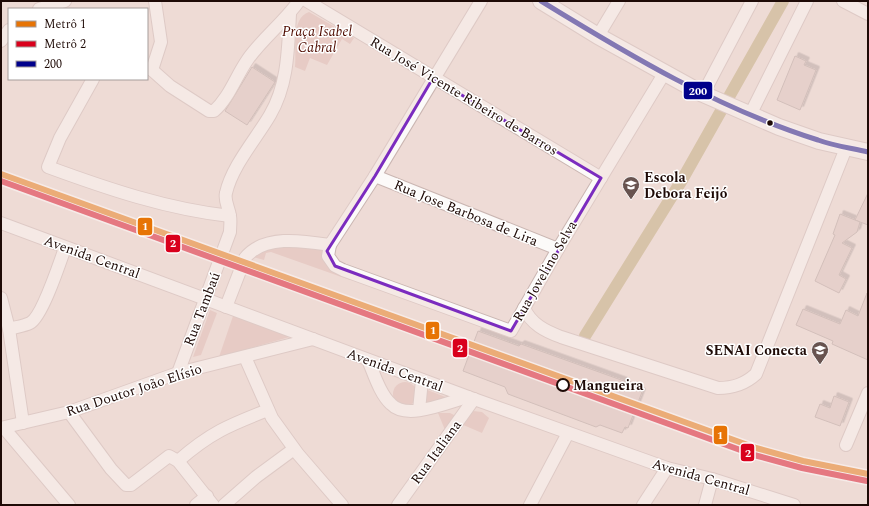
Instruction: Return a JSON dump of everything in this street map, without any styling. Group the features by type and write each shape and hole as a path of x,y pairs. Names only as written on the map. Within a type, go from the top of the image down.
{"main road":[{"path":"541,1 598,36 703,94 819,141 868,152"}],"street":[{"path":"42,8 65,1"},
{"path":"155,1 162,42 150,69 170,86 209,111 214,111 218,107 247,61 260,44 290,14 299,1"},
{"name":"Rua José Vicente Ribeiro de Barros","path":"307,1 601,178"},
{"path":"226,307 245,258 250,252 276,242 294,241 330,245 376,176 433,78 481,1"},
{"path":"598,36 619,1"},
{"path":"703,94 752,1"},
{"path":"750,114 807,1"},
{"path":"843,1 868,14"},
{"name":"Rua Tambaú","path":"178,373 230,232 230,216 225,199 229,184 241,161 270,114 281,91 286,72 290,14"},
{"path":"1,41 8,31"},
{"name":"Rua Jovelino Selva","path":"330,245 328,256 335,266 342,270 511,331 558,249 664,72"},
{"path":"92,80 60,138 48,167 151,202 196,212 230,216"},
{"path":"524,308 532,321 548,332 718,388 739,386 756,374 846,148"},
{"name":"Rua Jose Barbosa de Lira","path":"376,176 558,249"},
{"name":"Avenida Central","path":"1,223 65,248 313,338 422,380 666,468 712,479 794,505"},
{"path":"9,328 31,323 36,317 56,275 65,248"},
{"path":"2,304 9,328 23,423"},
{"name":"Rua Doutor João Elísio","path":"2,428 69,412 178,373 245,357 313,338"},
{"path":"245,357 268,410 294,449 342,505"},
{"path":"368,360 390,404 400,410 419,410 471,398"},
{"path":"419,410 422,380"},
{"path":"846,445 868,393"},
{"name":"Rua Italiana","path":"403,504 471,398"},
{"path":"176,460 213,433 229,425 268,410"},
{"path":"69,412 110,469 128,486 166,456 169,456 176,460 210,501 196,505"},
{"path":"2,428 69,505"},
{"path":"530,505 568,433"},
{"path":"224,505 256,477 294,449"},
{"path":"644,505 666,468"},
{"path":"705,505 712,479"}],"highlighted area":[{"path":"433,78 601,178 511,331 335,266 327,251 375,176"}],"green space":[{"name":"Praça Isabel Cabral","path":"309,12 354,38 350,44 342,39 327,65 310,58 305,71 295,67 296,36 299,21 303,15"},
{"path":"260,244 320,248 324,255 351,276 350,280 271,252 266,253 264,260 250,256"},
{"path":"210,310 217,313 201,355 193,357"},
{"path":"233,316 293,336 219,357"},
{"path":"405,382 413,386 417,394 413,402 405,406 397,402 393,394 397,386"},
{"path":"425,389 448,398 450,399 424,403"},
{"path":"473,411 482,412 489,418 482,433 461,424"},
{"path":"438,413 450,413 455,417 445,430"}],"building":[{"path":"795,56 806,61 804,65 816,70 800,110 777,100"},
{"path":"252,67 275,82 247,125 225,111"},
{"path":"868,193 868,225 855,220"},
{"path":"840,214 860,222 857,232 842,243 852,248 839,275 846,279 839,293 815,281 835,235 833,234"},
{"path":"867,293 868,360 832,344 833,341 796,325 803,309 840,324 846,310 858,316"},
{"name":"Mangueira","path":"478,331 519,346 521,344 624,381 628,387 642,392 628,428 625,427 622,433 600,425 596,427 508,394 505,387 463,371"},
{"path":"834,396 849,402 840,426 815,417 820,404 830,408"}],"waterway":[{"path":"585,336 682,180 783,1"}],"metro line":[{"name":"1","path":"1,174 756,448 803,461 868,474"},
{"name":"2","path":"1,181 754,455 802,468 867,481"}],"transit line":[{"name":"200","path":"541,1 641,61 710,97 781,127 830,144 868,152"}],"place":[{"name":"Escola Debora Feijó","path":"631,200"},
{"name":"SENAI Conecta","path":"820,365"},
{"name":"Mangueira","path":"563,385"}]}
